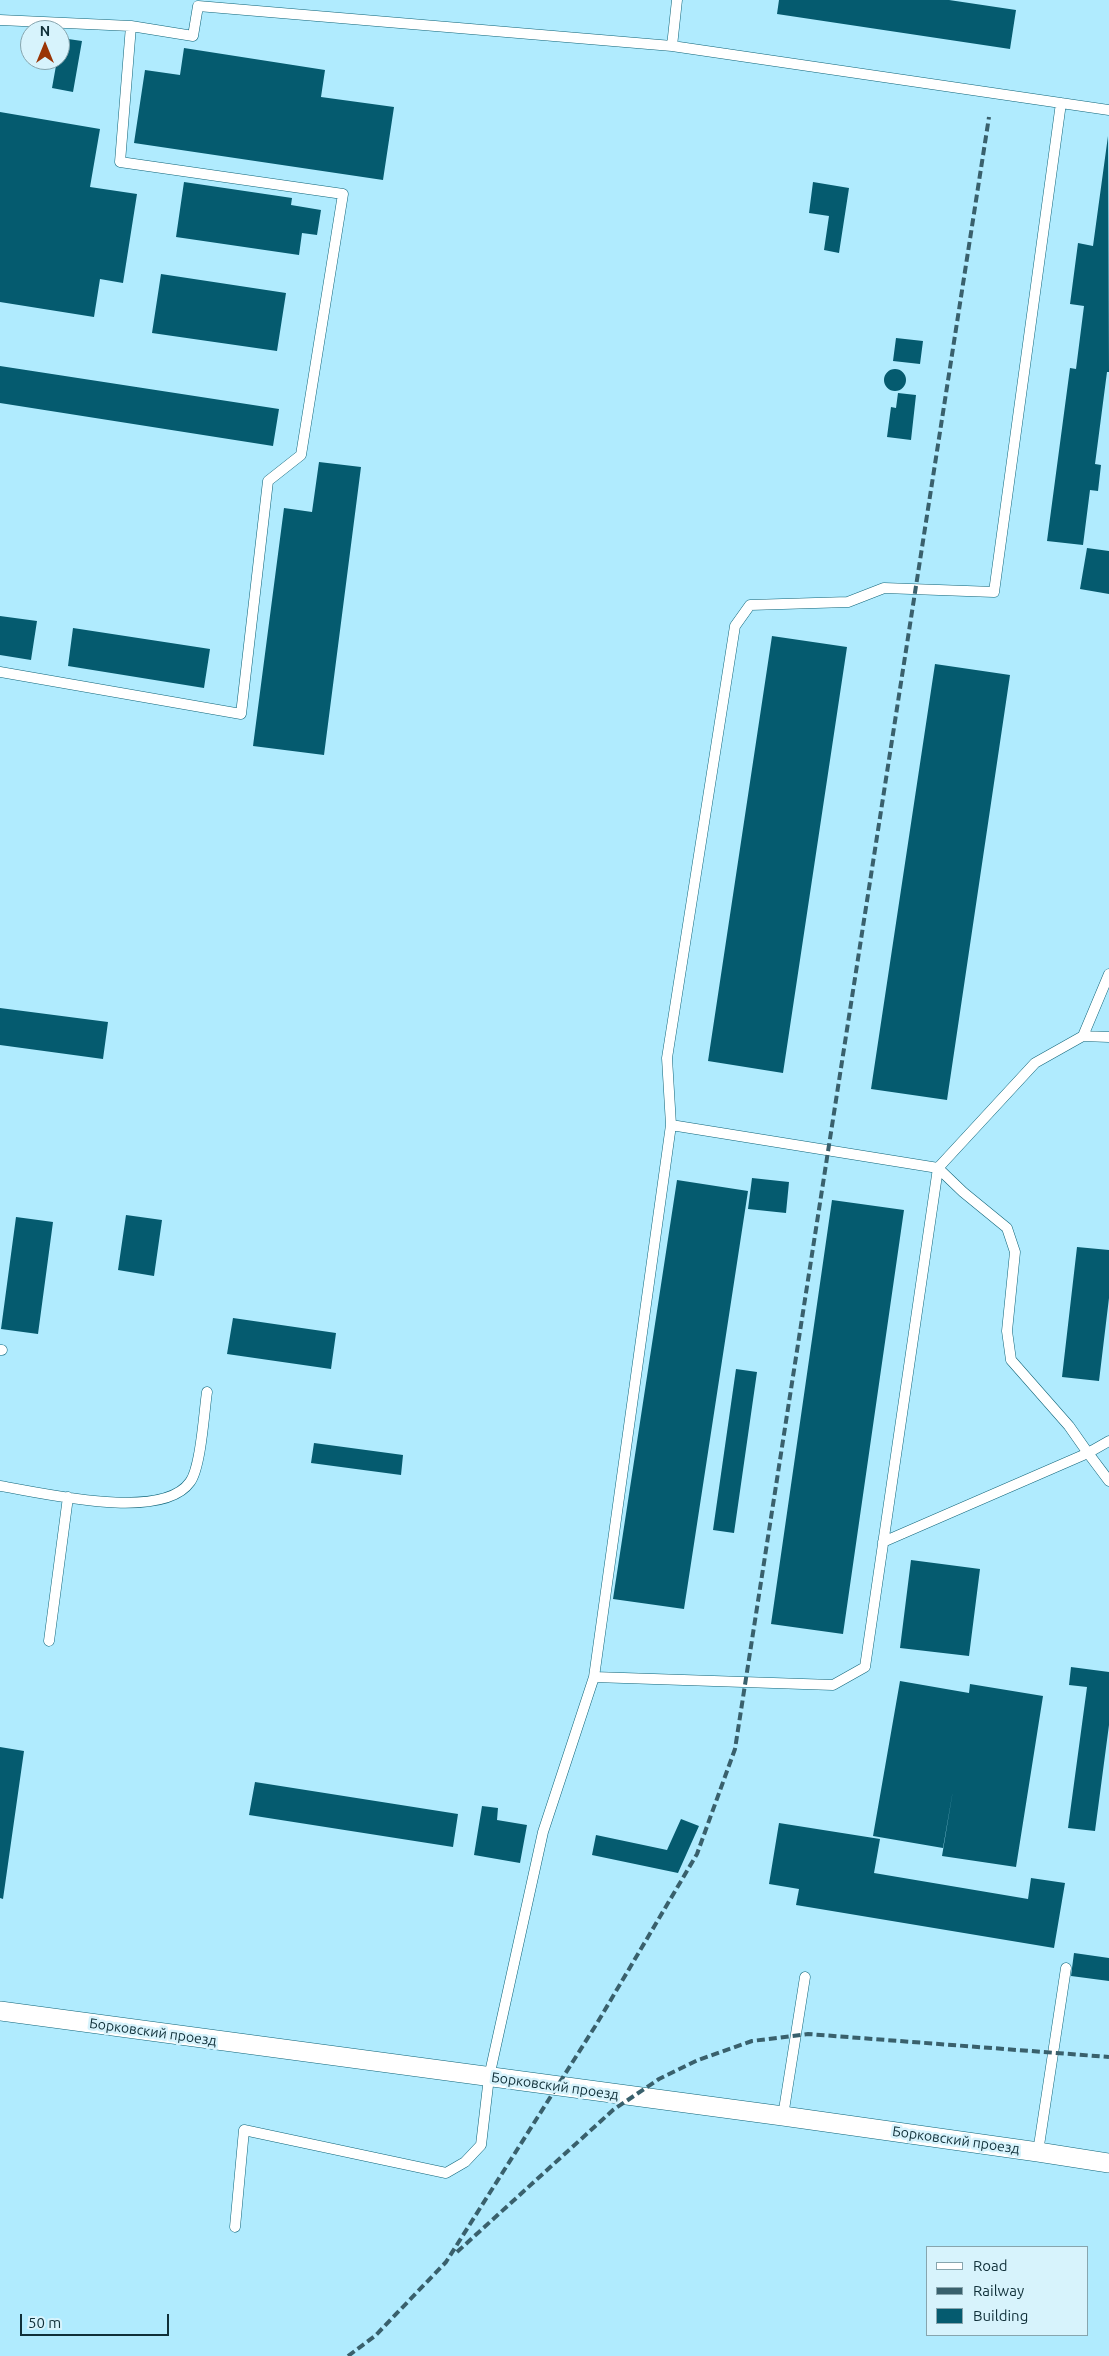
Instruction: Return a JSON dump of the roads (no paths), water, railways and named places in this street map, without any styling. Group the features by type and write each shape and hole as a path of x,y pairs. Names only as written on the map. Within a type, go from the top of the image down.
{"street":[{"name":"Борковский проезд","path":"0,2011 783,2116 1038,2152 1109,2164"}],"lane":[{"path":"672,46 677,0"},
{"path":"0,20 131,26 193,36 198,6 672,46 1109,110"},
{"path":"0,672 241,714 268,481 301,455 343,194 120,162 131,26"},
{"path":"235,2227 244,2130 446,2173 466,2162 481,2145 489,2077 543,1832 594,1677 672,1125 667,1058 735,626 750,605 848,602 884,588 994,592 1061,102"},
{"path":"1083,1036 1109,974"},
{"path":"594,1677 833,1685 865,1667 938,1168 1035,1063 1083,1036 1109,1037"},
{"path":"672,1125 938,1168 1006,1228 1015,1252 1006,1331 1011,1360 1069,1426 1109,1481"},
{"path":"0,1486 68,1497 132,1504 160,1501 177,1495 191,1481 207,1392"},
{"path":"883,1542 1088,1453 1109,1441"},
{"path":"50,1641 68,1497"},
{"path":"1038,2152 1066,1968"},
{"path":"783,2116 805,1977"}],"railway":[{"path":"348,2356 375,2336 446,2262 596,2025 697,1854 735,1749 989,117"},
{"path":"457,2252 613,2110 659,2079 698,2060 752,2041 808,2034 1109,2057"}]}
